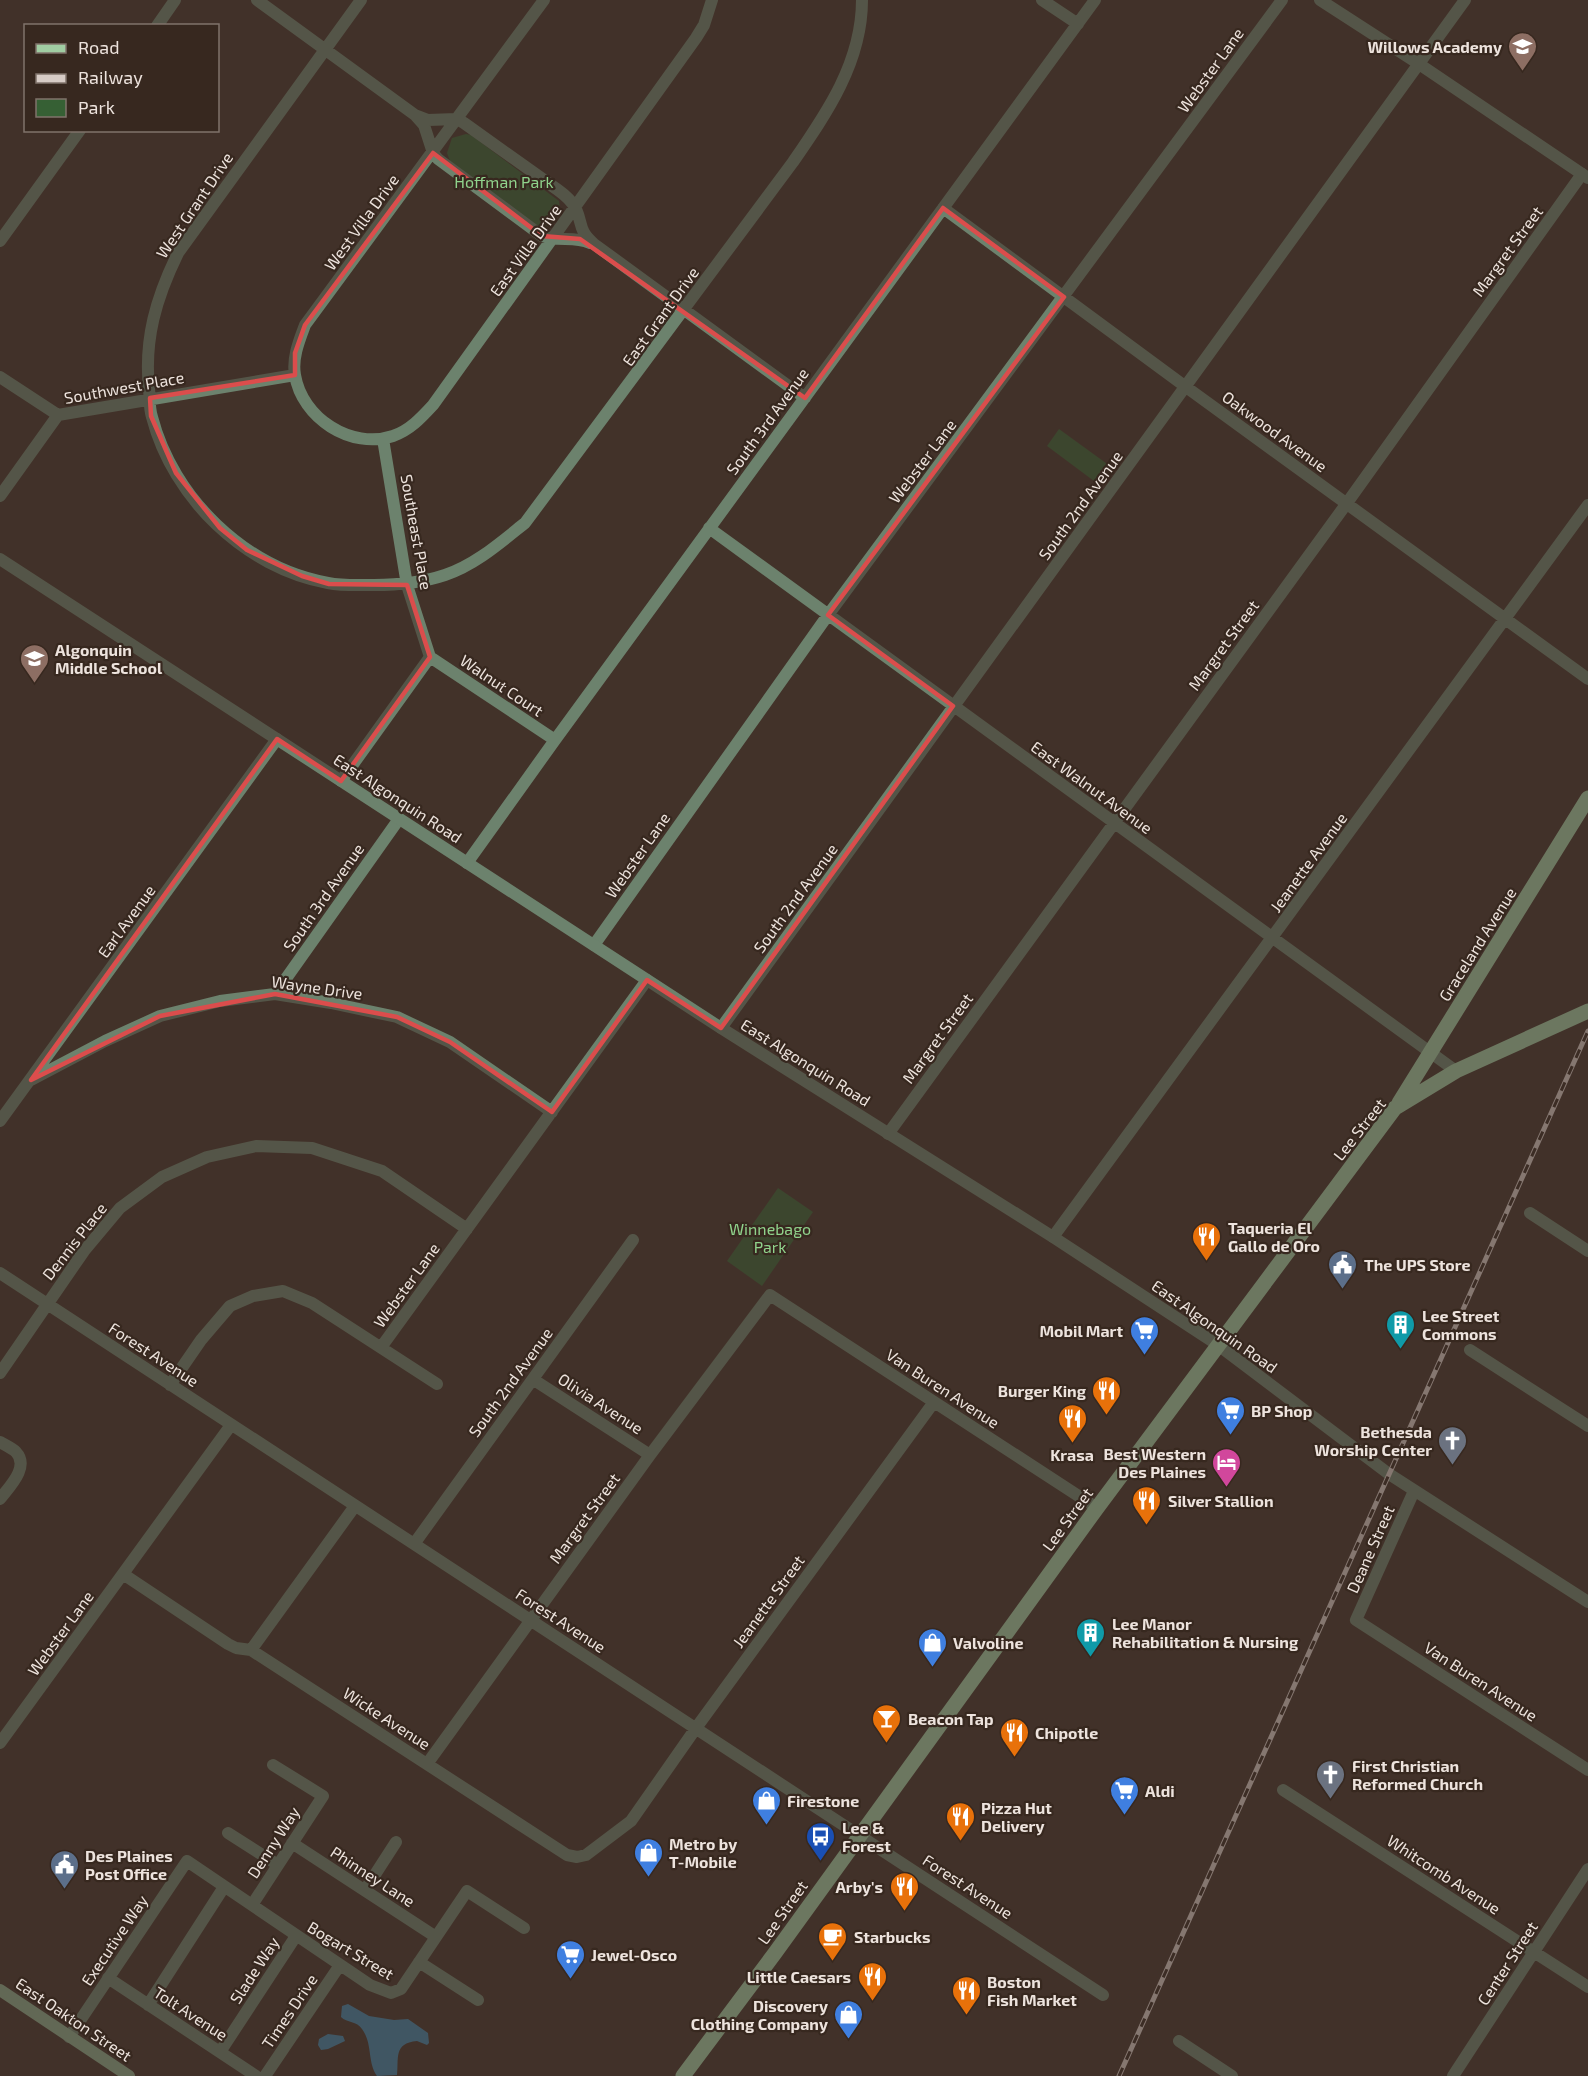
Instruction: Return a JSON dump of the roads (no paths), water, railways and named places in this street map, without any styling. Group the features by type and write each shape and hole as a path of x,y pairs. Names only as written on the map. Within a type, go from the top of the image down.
{"main road":[{"name":"Graceland Avenue","path":"1395,1108 1588,798"},
{"name":"Lee Street","path":"685,2074 1097,1508 1395,1108 1456,1071 1588,1011"},
{"name":"East Oakton Street","path":"0,1990 129,2076"}],"street":[{"path":"158,24 175,0"},
{"path":"257,0 416,115 436,121 457,119 563,194 575,208 584,235 594,244 805,398"},
{"name":"West Grant Drive","path":"361,0 178,253 162,285 150,331 148,357 151,416 176,473 198,505 220,528 247,550 273,564 329,584 407,585"},
{"name":"West Villa Drive","path":"383,439 357,437 340,432 324,422 309,408 295,375 295,353 305,326 544,0"},
{"name":"East Villa Drive","path":"383,439 410,428 433,405 696,38 704,25 712,0"},
{"name":"East Grant Drive","path":"407,585 447,574 484,555 525,523 685,310 829,111 839,92 851,59 857,38 862,0"},
{"path":"1042,0 1078,24"},
{"name":"South 3rd Avenue","path":"467,863 1095,0"},
{"name":"Webster Lane","path":"594,945 828,615 1282,0"},
{"path":"1320,0 1585,176"},
{"name":"South 2nd Avenue","path":"721,1028 1465,0"},
{"path":"416,115 427,132 432,153 542,236 552,240 580,239 594,244"},
{"path":"0,241 79,132"},
{"name":"Margret Street","path":"888,1134 1585,176"},
{"name":"Oakwood Avenue","path":"943,208 1588,679"},
{"name":"Southwest Place","path":"0,496 58,415 295,375"},
{"path":"0,377 58,415"},
{"name":"Southeast Place","path":"383,439 407,585 430,657"},
{"name":"Jeanette Avenue","path":"1053,1238 1588,505"},
{"name":"East Walnut Avenue","path":"709,528 1456,1071"},
{"name":"East Algonquin Road","path":"0,559 721,1028 1218,1345 1389,1474 1588,1602"},
{"path":"341,781 430,657"},
{"name":"Walnut Court","path":"430,657 555,740"},
{"name":"Earl Avenue","path":"0,1121 277,740"},
{"name":"South 3rd Avenue","path":"274,994 399,819"},
{"name":"Webster Lane","path":"382,1346 647,980"},
{"name":"Wayne Drive","path":"31,1080 105,1041 160,1016 220,1001 274,994 397,1017 450,1042 552,1112"},
{"name":"Dennis Place","path":"0,1373 84,1251 120,1208 162,1177 207,1157 256,1146 312,1148 382,1171 467,1229"},
{"path":"1530,1213 1588,1251"},
{"name":"South 2nd Avenue","path":"414,1544 633,1240"},
{"name":"Forest Avenue","path":"0,1273 1103,1995"},
{"path":"170,1385 201,1340 230,1306 266,1293 283,1292 300,1296 382,1346 437,1384"},
{"name":"Margret Street","path":"427,1764 650,1455 770,1294"},
{"name":"Van Buren Avenue","path":"770,1294 1097,1508"},
{"path":"1470,1350 1588,1426"},
{"name":"Olivia Avenue","path":"534,1380 650,1455"},
{"name":"Jeanette Street","path":"631,1821 696,1728 934,1402"},
{"name":"Webster Lane","path":"0,1743 231,1425"},
{"path":"0,1442 17,1453 22,1462 20,1471 0,1498"},
{"name":"Deane Street","path":"1356,1620 1414,1491"},
{"path":"252,1650 355,1506"},
{"name":"Wicke Avenue","path":"123,1574 228,1644 236,1648 252,1650 567,1855 577,1857 586,1855 631,1821"},
{"name":"Van Buren Avenue","path":"1356,1620 1588,1770"},
{"name":"Denny Way","path":"252,1905 323,1796 273,1765"},
{"name":"Whitcomb Avenue","path":"1283,1790 1588,1987"},
{"path":"228,1833 278,1865"},
{"path":"364,1890 396,1842"},
{"name":"Phinney Lane","path":"292,1843 436,1937"},
{"name":"Bogart Street","path":"187,1861 370,1985 391,1994 401,1989 467,1891 524,1928"},
{"name":"Executive Way","path":"69,2037 187,1861"},
{"name":"Center Street","path":"1453,2076 1588,1869"},
{"path":"148,2005 224,1887"},
{"name":"Slade Way","path":"220,2052 296,1936"},
{"path":"419,1962 478,2000"},
{"name":"Times Drive","path":"265,2076 340,1965"},
{"name":"Tolt Avenue","path":"108,1978 256,2076"},
{"path":"1179,2041 1232,2076"}],"water":[{"path":"348,2004 369,2016 394,2020 408,2019 428,2033 429,2043 427,2045 417,2041 404,2045 399,2053 397,2075 377,2076 372,2065 368,2041 362,2029 341,2017 342,2006"},
{"path":"328,2034 343,2036 345,2041 321,2050 318,2045 319,2039"}],"railway":[{"path":"1119,2076 1588,1031"}],"place":[{"name":"Willows Academy","path":"1523,72"},
{"name":"Algonquin Middle School","path":"34,684"},
{"name":"Taqueria El Gallo de Oro","path":"1207,1262"},
{"name":"The UPS Store","path":"1343,1290"},
{"name":"Lee Street Commons","path":"1401,1350"},
{"name":"Mobil Mart","path":"1144,1356"},
{"name":"Burger King","path":"1107,1416"},
{"name":"BP Shop","path":"1230,1436"},
{"name":"Krasa","path":"1072,1444"},
{"name":"Bethesda Worship Center","path":"1453,1466"},
{"name":"Best Western Des Plaines","path":"1227,1488"},
{"name":"Silver Stallion","path":"1147,1526"},
{"name":"Lee Manor Rehabilitation & Nursing","path":"1091,1658"},
{"name":"Valvoline","path":"932,1668"},
{"name":"Beacon Tap","path":"887,1744"},
{"name":"Chipotle","path":"1014,1758"},
{"name":"First Christian Reformed Church","path":"1331,1800"},
{"name":"Aldi","path":"1124,1816"},
{"name":"Firestone","path":"766,1826"},
{"name":"Pizza Hut Delivery","path":"960,1842"},
{"name":"Lee & Forest","path":"821,1862"},
{"name":"Metro by T-Mobile","path":"648,1878"},
{"name":"Des Plaines Post Office","path":"64,1890"},
{"name":"Arby's","path":"904,1912"},
{"name":"Starbucks","path":"833,1962"},
{"name":"Jewel-Osco","path":"570,1980"},
{"name":"Little Caesars","path":"872,2002"},
{"name":"Boston Fish Market","path":"966,2016"},
{"name":"Discovery Clothing Company","path":"849,2040"}],"park label":[{"name":"Hoffman Park","path":"504,181"},
{"name":"Winnebago Park","path":"770,1237"}]}
